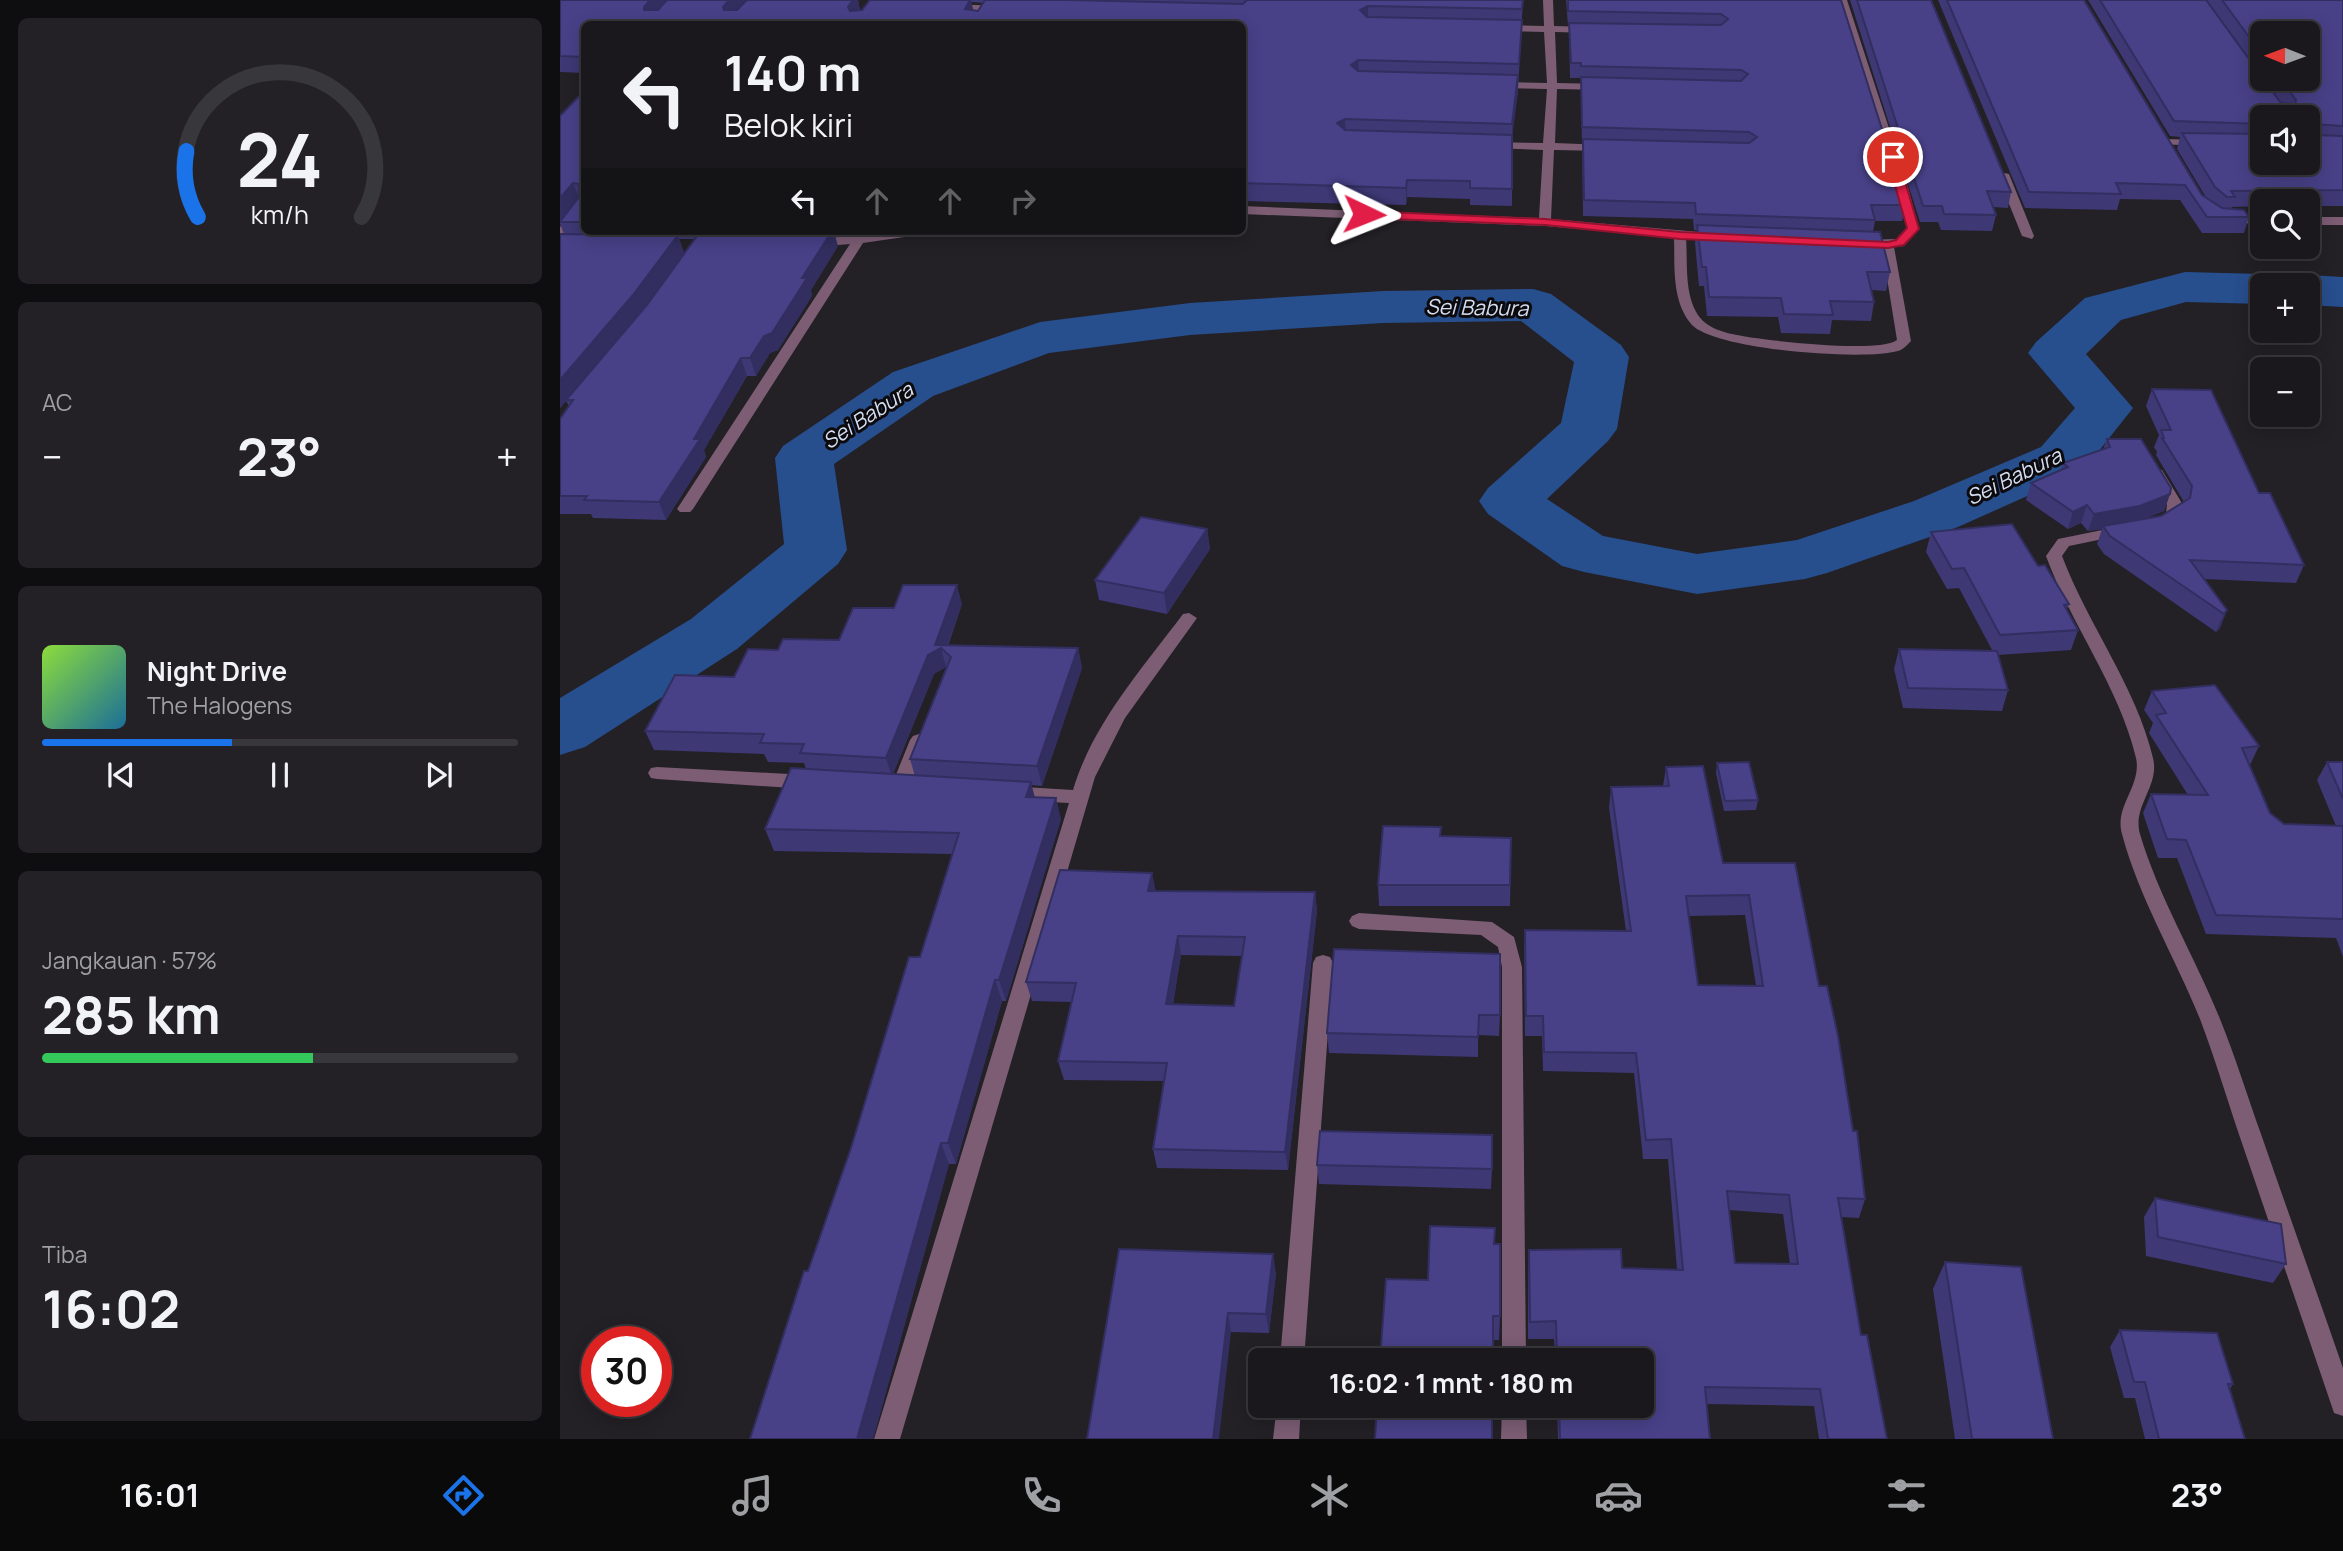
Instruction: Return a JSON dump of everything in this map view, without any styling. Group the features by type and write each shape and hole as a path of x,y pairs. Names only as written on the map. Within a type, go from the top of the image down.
{"street":[{"path":"1545,222 1552,86 1548,0"},
{"path":"1842,0 1901,183 1913,229 1900,243 1849,243"},
{"path":"935,7 983,12 1013,9"},
{"path":"1484,28 1602,31"},
{"path":"1483,85 1619,87"},
{"path":"2156,131 2166,148 2213,143"},
{"path":"1482,145 1616,149"},
{"path":"1997,160 2028,236"},
{"path":"560,235 581,210"},
{"path":"1246,210 1545,222 1680,236 1733,238"},
{"path":"2209,214 2231,220 2250,220"},
{"path":"2320,221 2343,222"},
{"path":"806,243 892,235"},
{"path":"1680,236 1686,311 1701,326 1720,336 1733,339 1852,349 1897,347 1904,341 1888,245"},
{"path":"685,509 859,240"},
{"path":"2145,454 2175,505 2173,515 2163,523 2147,528 2064,542 2054,556 2068,594 2104,658 2131,717 2145,760 2146,778 2132,809 2130,831 2150,884 2210,1019 2343,1404"},
{"path":"887,1439 1079,797 1096,752 1111,725 1189,618"},
{"path":"900,787 925,724"},
{"path":"657,773 819,782"},
{"path":"996,792 1079,797"},
{"path":"1359,921 1485,927 1507,943 1512,967 1514,1348"},
{"path":"1293,1348 1323,963"},
{"path":"1286,1439 1288,1418"},
{"path":"1514,1418 1514,1439"}],"building":[{"path":"560,0 650,0 644,10 658,10 667,0 729,0 723,7 724,10 737,10 747,0 853,0 848,7 850,11 862,10 870,0 970,0 965,9 978,11 985,0 1243,4 1247,0 1523,0 1522,9 1368,6 1360,10 1367,17 1522,20 1519,64 1358,60 1351,65 1358,71 1518,75 1512,124 1345,119 1337,123 1345,130 1512,135 1512,189 1470,188 1470,181 1407,180 1406,188 1246,183 1246,21 581,21 581,57 560,56"},
{"path":"1568,0 1841,0 1906,205 1871,205 1875,220 1696,214 1695,203 1584,200 1583,139 1749,143 1757,137 1749,132 1582,127 1581,77 1741,81 1748,74 1741,70 1581,66 1581,63 1571,63 1569,23 1721,25 1728,19 1721,14 1568,11"},
{"path":"1857,0 1931,0 2011,192 1987,191 1996,215 1944,214 1942,206 1923,206"},
{"path":"1947,0 2084,0 2202,195 2222,208 2244,210 2249,217 2207,217 2185,185 2116,183 2121,194 2029,192"},
{"path":"2100,0 2206,0 2250,60 2250,91 2272,91 2281,103 2295,104 2296,100 2289,91 2320,91 2320,21 2250,21 2250,38 2222,0 2343,0 2343,126 2320,124 2320,105 2250,105 2250,124 2174,121"},
{"path":"581,94 581,222 560,222 579,197 579,184 573,183 560,198 560,116"},
{"path":"2182,133 2250,134 2250,175 2320,175 2320,135 2343,136 2343,190 2250,189 2231,191 2235,197 2227,197 2215,187"},
{"path":"1697,225 1880,232 1890,272 1867,272 1874,302 1830,301 1833,315 1784,314 1781,298 1709,297"},
{"path":"560,234 678,235 633,295 560,380"},
{"path":"829,235 802,278 807,278 772,333 764,336 750,358 741,358 694,439 700,439 659,502 584,500 587,496 560,496 560,419 573,400 566,400 647,305 697,236"},
{"path":"2152,389 2211,390 2259,493 2270,493 2304,565 2190,560 2227,610 2224,614 2110,536 2103,526 2161,516 2190,498 2192,486 2162,438 2161,430 2171,430"},
{"path":"2107,439 2141,439 2171,488 2170,494 2140,506 2094,514 2087,505 2073,512 2031,483 2068,467 2063,463 2110,447"},
{"path":"1141,517 1207,529 1164,593 1095,580"},
{"path":"2012,524 2038,566 2045,565 2069,604 2064,605 2078,630 2000,635 1964,568 1952,569 1931,532"},
{"path":"903,585 957,585 935,645 1078,648 1037,766 910,759 951,657 941,648 928,655 886,758 800,753 804,744 760,743 764,734 645,731 675,675 734,677 748,649 778,650 783,639 839,640 853,608 894,608"},
{"path":"1899,649 1997,651 2008,690 1908,688"},
{"path":"2215,685 2259,746 2242,748 2270,813 2284,824 2343,826 2343,919 2216,915 2186,840 2167,839 2151,794 2208,795 2156,715 2166,713 2152,691"},
{"path":"1749,762 1758,800 1725,801 1717,763"},
{"path":"2327,762 2343,762 2343,799"},
{"path":"1703,766 1723,863 1795,863 1819,986 1827,986 1853,1131 1857,1131 1865,1199 1838,1198 1861,1335 1867,1335 1887,1439 1828,1439 1820,1389 1705,1387 1710,1439 1560,1439 1559,1418 1654,1418 1654,1348 1557,1348 1556,1321 1530,1322 1529,1250 1621,1249 1622,1268 1683,1270 1671,1139 1646,1140 1636,1053 1544,1052 1543,1016 1526,1016 1525,930 1631,931 1611,787 1669,786 1666,767","holes":["1749,895 1763,986 1698,985 1686,896","1727,1191 1789,1195 1798,1264 1735,1263"]},
{"path":"791,768 1031,782 1026,797 1056,798 999,980 995,980 948,1143 941,1143 857,1439 750,1439 804,1271 808,1271 851,1148 909,957 920,957 959,833 765,829"},
{"path":"1383,826 1441,827 1440,836 1511,838 1510,885 1378,885"},
{"path":"1060,870 1152,873 1148,891 1315,892 1285,1152 1153,1149 1167,1063 1058,1061 1076,983 1026,982","holes":["1178,936 1245,937 1234,1006 1166,1004"]},
{"path":"1334,949 1500,954 1500,1015 1479,1015 1478,1037 1327,1033"},
{"path":"1320,1131 1492,1135 1492,1169 1317,1165"},
{"path":"2155,1198 2281,1224 2286,1264 2158,1237"},
{"path":"1430,1226 1495,1228 1494,1244 1500,1244 1500,1316 1493,1316 1493,1348 1381,1348 1386,1279 1428,1280"},
{"path":"1119,1249 1273,1254 1266,1314 1228,1313 1213,1439 1087,1439"},
{"path":"1945,1262 2021,1267 2053,1439 1972,1439"},
{"path":"2120,1330 2217,1333 2233,1384 2228,1384 2245,1439 2159,1439 2145,1382 2134,1382"},
{"path":"1376,1418 1492,1418 1492,1439 1375,1439"}],"waterway":[{"name":"Sei Babura","path":"560,730 714,634 816,550 804,458 913,384 1040,338 1190,319 1383,307 1533,305 1602,357 1588,429 1509,501 1584,552 1697,574 1805,559 1936,514 2062,459 2105,408 2055,353 2103,309 2185,287 2250,289"},
{"name":"Sei Babura","path":"2320,291 2343,292"}],"route":[{"path":"1364,214 1545,222 1680,236 1888,245 1900,243 1913,229 1893,157"}]}
